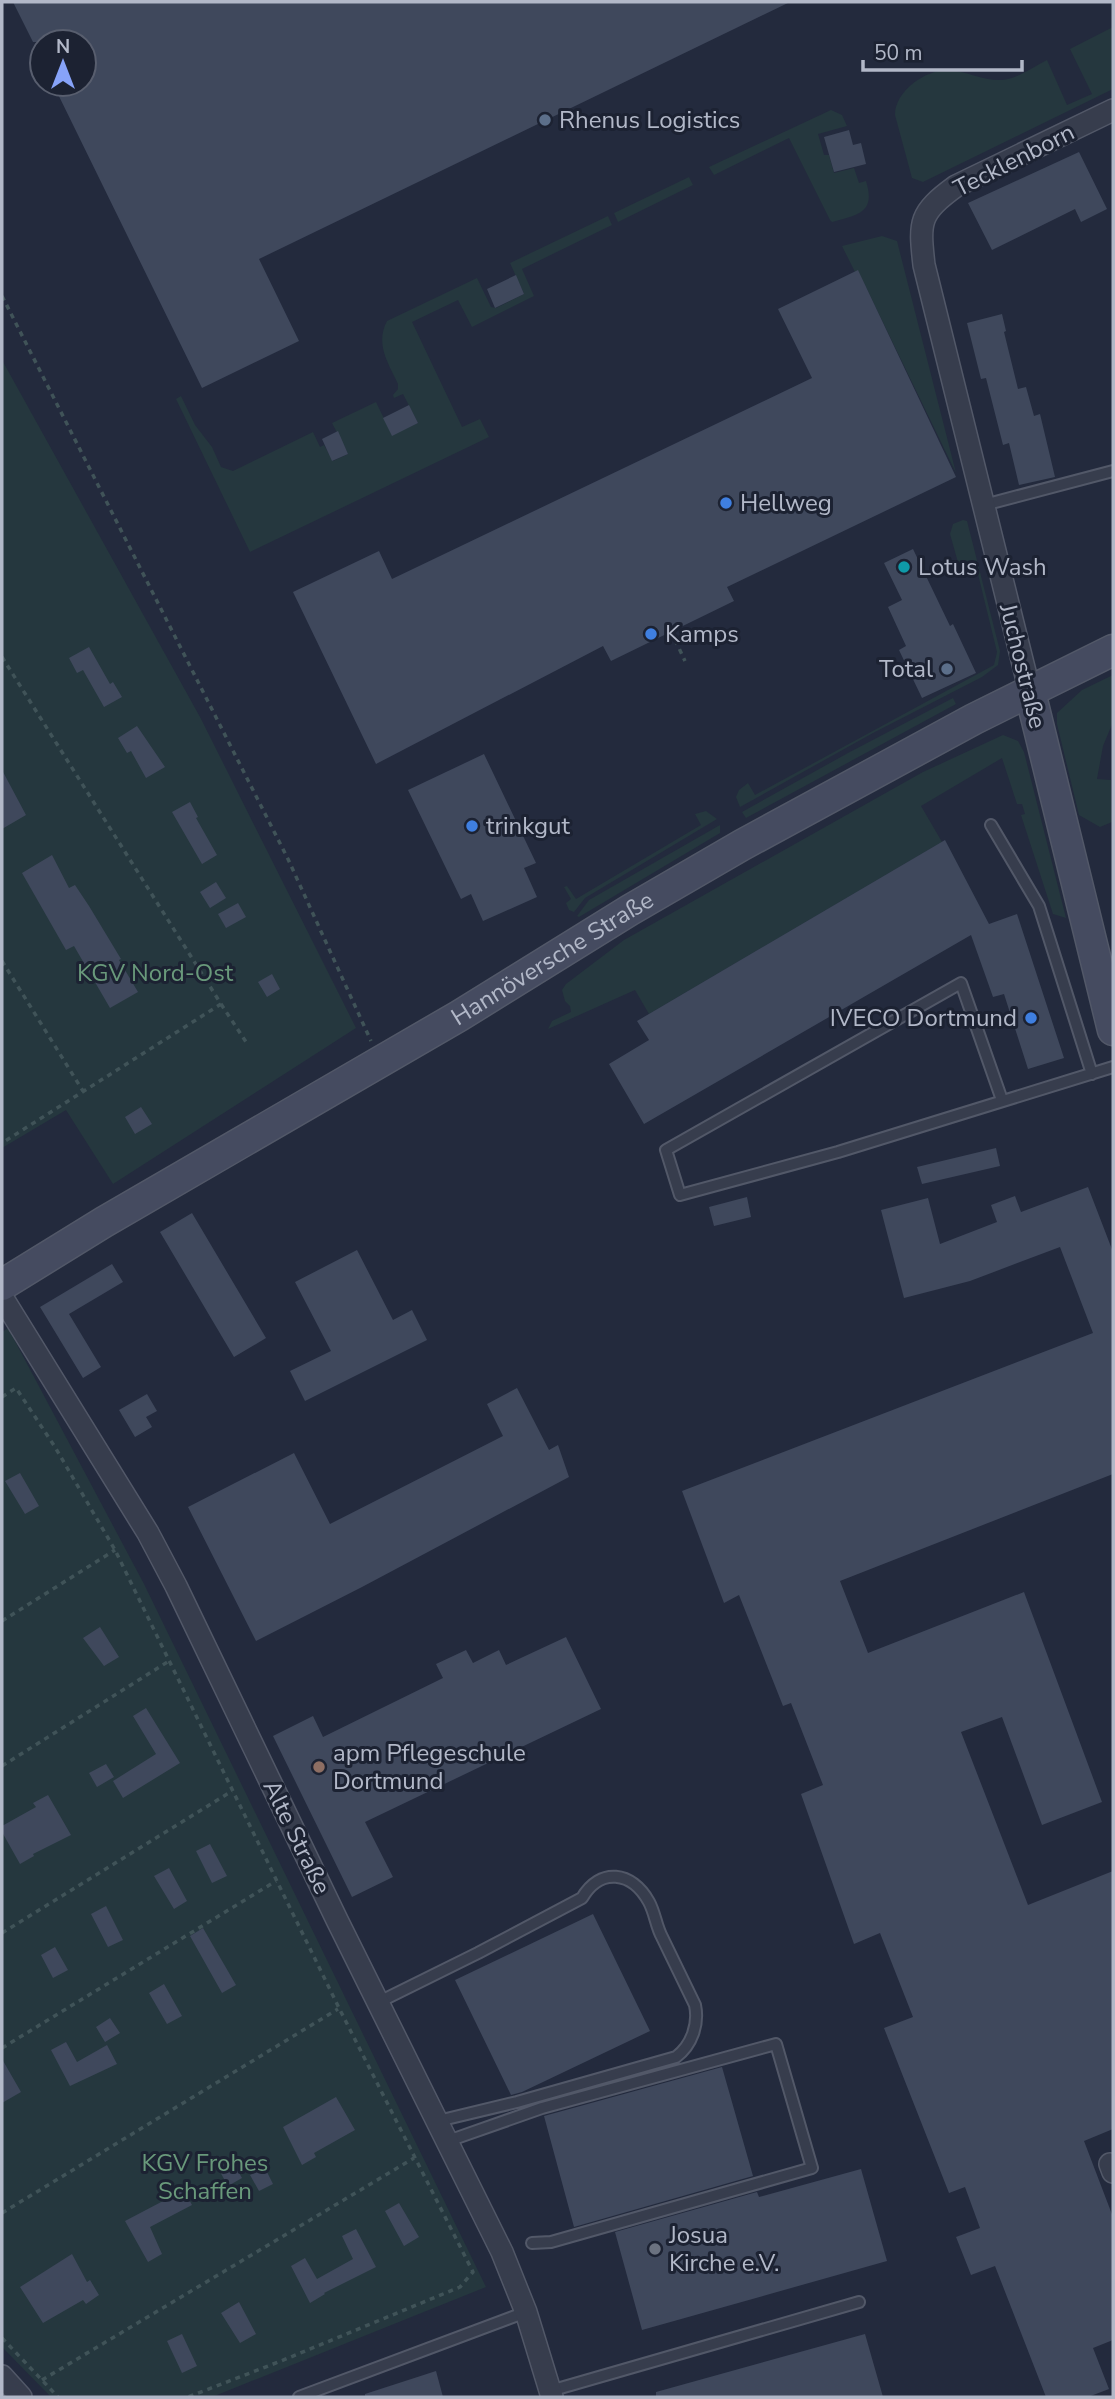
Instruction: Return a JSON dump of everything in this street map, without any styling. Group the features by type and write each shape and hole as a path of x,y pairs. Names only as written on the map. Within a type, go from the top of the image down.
{"main road":[{"name":"Hannöversche Straße","path":"2,1285 104,1222 482,1002 630,909 938,738 1113,650"},
{"name":"Juchostraße","path":"1030,692 1104,960 1113,1030"}],"street":[{"name":"Tecklenborn","path":"924,219 933,203 956,187 1113,110"},
{"name":"Juchostraße","path":"924,219 921,237 924,265 1030,692"},
{"name":"Alte Straße","path":"2,1297 142,1524 171,1576 502,2252 526,2312 551,2394"},
{"path":"2,2376 21,2397"}],"lane":[{"path":"984,506 1113,471"},
{"path":"991,825 1039,906 1092,1074"},
{"path":"1002,1100 961,983 666,1150 680,1195 838,1152 1113,1068"},
{"path":"379,2002 582,1898 595,1881 610,1876 626,1879 637,1886 650,1904 657,1928 695,2005 695,2029 685,2050 676,2057 530,2099 438,2121"},
{"path":"448,2141 542,2108 776,2044 813,2168 551,2242 532,2243"},
{"path":"551,2394 859,2302"},
{"path":"299,2397 526,2312"}],"path":[{"path":"2,296 288,859 381,1061"},
{"path":"671,631 685,661"},
{"path":"2,657 248,1045"},
{"path":"2,961 83,1091"},
{"path":"2,1143 221,1004"},
{"path":"2,1397 16,1388 55,1447 116,1550 276,1881 473,2272 460,2287 188,2397"},
{"path":"2,1621 116,1550"},
{"path":"2,1766 169,1661"},
{"path":"2,1933 233,1790"},
{"path":"2,2048 276,1881"},
{"path":"2,2213 339,2008"},
{"path":"42,2380 414,2158"},
{"path":"2,2338 58,2397"}],"green space":[{"path":"1113,27 1113,89 923,182 912,178 895,115 900,98 913,84 930,74 948,70 988,79 1008,79 1047,60 1067,105 1092,94 1070,49"},
{"path":"831,110 842,115 847,126 818,134 824,155 829,155 834,173 854,168 859,183 866,181 869,200 857,214 832,222 830,220 789,138 714,175 709,167"},
{"path":"689,177 693,185 618,222 614,213"},
{"path":"608,216 612,225 522,269 534,296 472,327 458,300 412,322 462,427 480,419 489,437 250,552 176,399 181,396 221,467 233,471 313,432 320,447 324,445 333,461 348,454 332,423 376,402 392,435 418,423 403,394 394,398 393,395 398,384 387,361 382,338 387,321 477,278 491,307 496,308 524,294 510,263"},
{"path":"882,236 897,241 956,473 858,271 855,272 842,246"},
{"name":"KGV Nord-Ost","path":"2,360 200,717 356,1028 113,1184 66,1110 2,1148"},
{"path":"967,521 1000,651 998,665 982,677 873,733 740,807 736,797 739,790 748,783 755,795 994,665 997,652 976,566 959,566 950,534 953,524"},
{"path":"1113,675 1113,722 1103,746 1097,779 1111,780 1112,822 1100,827 1079,815 1057,724 1057,713 1082,690"},
{"path":"953,698 956,704 746,818 742,812 848,753"},
{"path":"1003,735 1018,741 1024,752 1066,918 1053,914 1021,815 1025,814 1022,804 1017,804 1002,758 921,806 942,842 649,1014 635,990 548,1029 552,1021 571,1012 562,990 566,984 624,940 923,772"},
{"path":"706,811 717,819 585,898 574,912 569,910 566,903 571,899 564,887 567,886 576,899 701,825 695,814"},
{"path":"720,825 720,833 577,916 589,900"},
{"name":"KGV Frohes Schaffen","path":"8,1328 144,1584 486,2287 212,2397 51,2397 2,2347 2,1332"}],"building":[{"path":"13,2 790,2 259,259 299,341 202,388 60,98 98,98 98,28 28,28 28,32"},
{"path":"849,130 853,145 861,143 866,164 834,172 824,137"},
{"path":"1079,152 1107,209 1081,222 1075,209 992,250 968,203"},
{"name":"Hellweg","path":"858,270 956,477 727,587 734,601 611,661 603,646 376,764 293,592 379,551 392,579 812,378 778,309"},
{"path":"516,275 524,294 495,308 487,289"},
{"path":"1002,314 1018,389 1026,387 1034,416 1040,414 1055,477 1019,485 1009,443 1003,445 986,378 981,379 967,323"},
{"path":"409,405 418,423 392,436 383,418"},
{"path":"338,431 348,454 332,461 322,439"},
{"path":"913,549 976,673 922,698 899,650 906,646 888,607 902,600 884,563"},
{"path":"89,647 110,684 113,682 122,697 104,707 83,670 77,673 69,658"},
{"path":"137,726 165,767 146,778 131,751 127,753 118,738"},
{"name":"trinkgut","path":"484,754 536,863 524,868 537,897 483,921 471,894 461,899 408,790"},
{"path":"2,770 26,815 2,829"},
{"path":"190,802 217,855 202,864 172,812"},
{"path":"945,840 989,924 1017,914 1064,1058 1028,1069 1004,994 993,997 971,935 644,1124 609,1064 649,1040 637,1021"},
{"path":"52,855 69,888 75,885 89,906 138,992 110,1008 74,946 66,950 22,873"},
{"path":"216,882 226,898 210,908 200,892"},
{"path":"238,903 246,917 226,928 218,914"},
{"path":"272,974 280,989 267,997 258,982"},
{"path":"141,1107 152,1124 135,1134 125,1117"},
{"path":"996,1148 1000,1166 922,1184 917,1167"},
{"path":"1088,1187 1113,1252 1113,1474 840,1581 868,1653 1024,1592 1102,1802 1042,1825 1002,1717 961,1732 1028,1905 1113,1871 1113,2129 1084,2141 1113,2217 1113,2340 1093,2348 1109,2389 1088,2397 1046,2397 995,2266 971,2275 956,2237 980,2228 965,2187 949,2193 884,2028 913,2017 880,1933 854,1944 801,1794 823,1785 791,1703 783,1706 739,1595 724,1603 682,1491 1093,1333 1060,1247 970,1281 904,1298 881,1210 928,1198 940,1244 997,1222 991,1205 1015,1196 1021,1212"},
{"path":"747,1197 751,1217 714,1226 709,1207"},
{"path":"192,1213 266,1338 234,1357 160,1232"},
{"path":"357,1250 393,1320 412,1310 427,1340 305,1401 290,1371 331,1351 295,1282"},
{"path":"112,1264 123,1282 69,1314 101,1367 83,1378 40,1307"},
{"path":"517,1388 549,1450 558,1445 569,1477 256,1641 188,1507 294,1453 330,1524 503,1436 487,1404"},
{"path":"147,1394 157,1411 146,1417 152,1427 135,1437 119,1410"},
{"path":"20,1473 39,1506 25,1514 5,1481"},
{"path":"100,1627 119,1657 104,1666 83,1638"},
{"path":"566,1637 601,1709 365,1822 393,1877 352,1897 273,1736 313,1716 323,1737 443,1678 436,1664 466,1650 473,1663 499,1650 506,1665"},
{"path":"146,1708 180,1763 123,1798 113,1781 156,1754 133,1716"},
{"path":"106,1764 114,1777 97,1787 89,1773"},
{"path":"48,1795 71,1835 33,1854 34,1856 20,1864 2,1832 2,1826 36,1807 33,1803"},
{"path":"210,1844 227,1876 212,1883 196,1851"},
{"path":"169,1868 187,1901 174,1909 154,1876"},
{"path":"106,1906 123,1940 108,1947 91,1914"},
{"path":"593,1914 650,2031 511,2095 455,1980"},
{"path":"203,1928 236,1985 222,1993 190,1936"},
{"path":"55,1947 68,1970 53,1978 41,1955"},
{"path":"164,1984 182,2016 167,2024 149,1993"},
{"path":"110,2018 120,2033 105,2042 96,2027"},
{"path":"66,2042 77,2062 107,2045 117,2064 70,2086 51,2050"},
{"path":"2,2059 21,2092 2,2103"},
{"path":"722,2067 753,2176 574,2227 544,2116"},
{"path":"336,2097 355,2130 314,2153 316,2157 302,2165 283,2127"},
{"path":"233,2162 242,2178 228,2186 219,2170"},
{"path":"265,2168 273,2184 259,2191 250,2175"},
{"path":"861,2169 887,2261 642,2330 615,2232 757,2192 759,2197"},
{"path":"184,2190 192,2205 150,2227 162,2254 148,2262 125,2221"},
{"path":"399,2203 419,2237 404,2246 385,2211"},
{"path":"356,2229 376,2267 310,2303 291,2266 305,2258 317,2279 353,2259 342,2236"},
{"path":"72,2254 87,2282 90,2280 99,2295 86,2304 83,2300 43,2323 20,2287"},
{"path":"239,2302 256,2334 240,2343 221,2313"},
{"path":"182,2334 197,2366 182,2373 167,2341"},
{"path":"865,2334 883,2397 656,2397 656,2392"},
{"path":"436,2371 443,2397 365,2397 365,2394"}],"place":[{"name":"Rhenus Logistics","path":"545,120"},
{"name":"Hellweg","path":"726,503"},
{"name":"Lotus Wash","path":"904,567"},
{"name":"Kamps","path":"651,634"},
{"name":"Total","path":"947,669"},
{"name":"trinkgut","path":"472,826"},
{"name":"IVECO Dortmund","path":"1031,1018"},
{"name":"apm Pflegeschule Dortmund","path":"319,1767"},
{"name":"Josua Kirche e.V.","path":"655,2249"}]}
